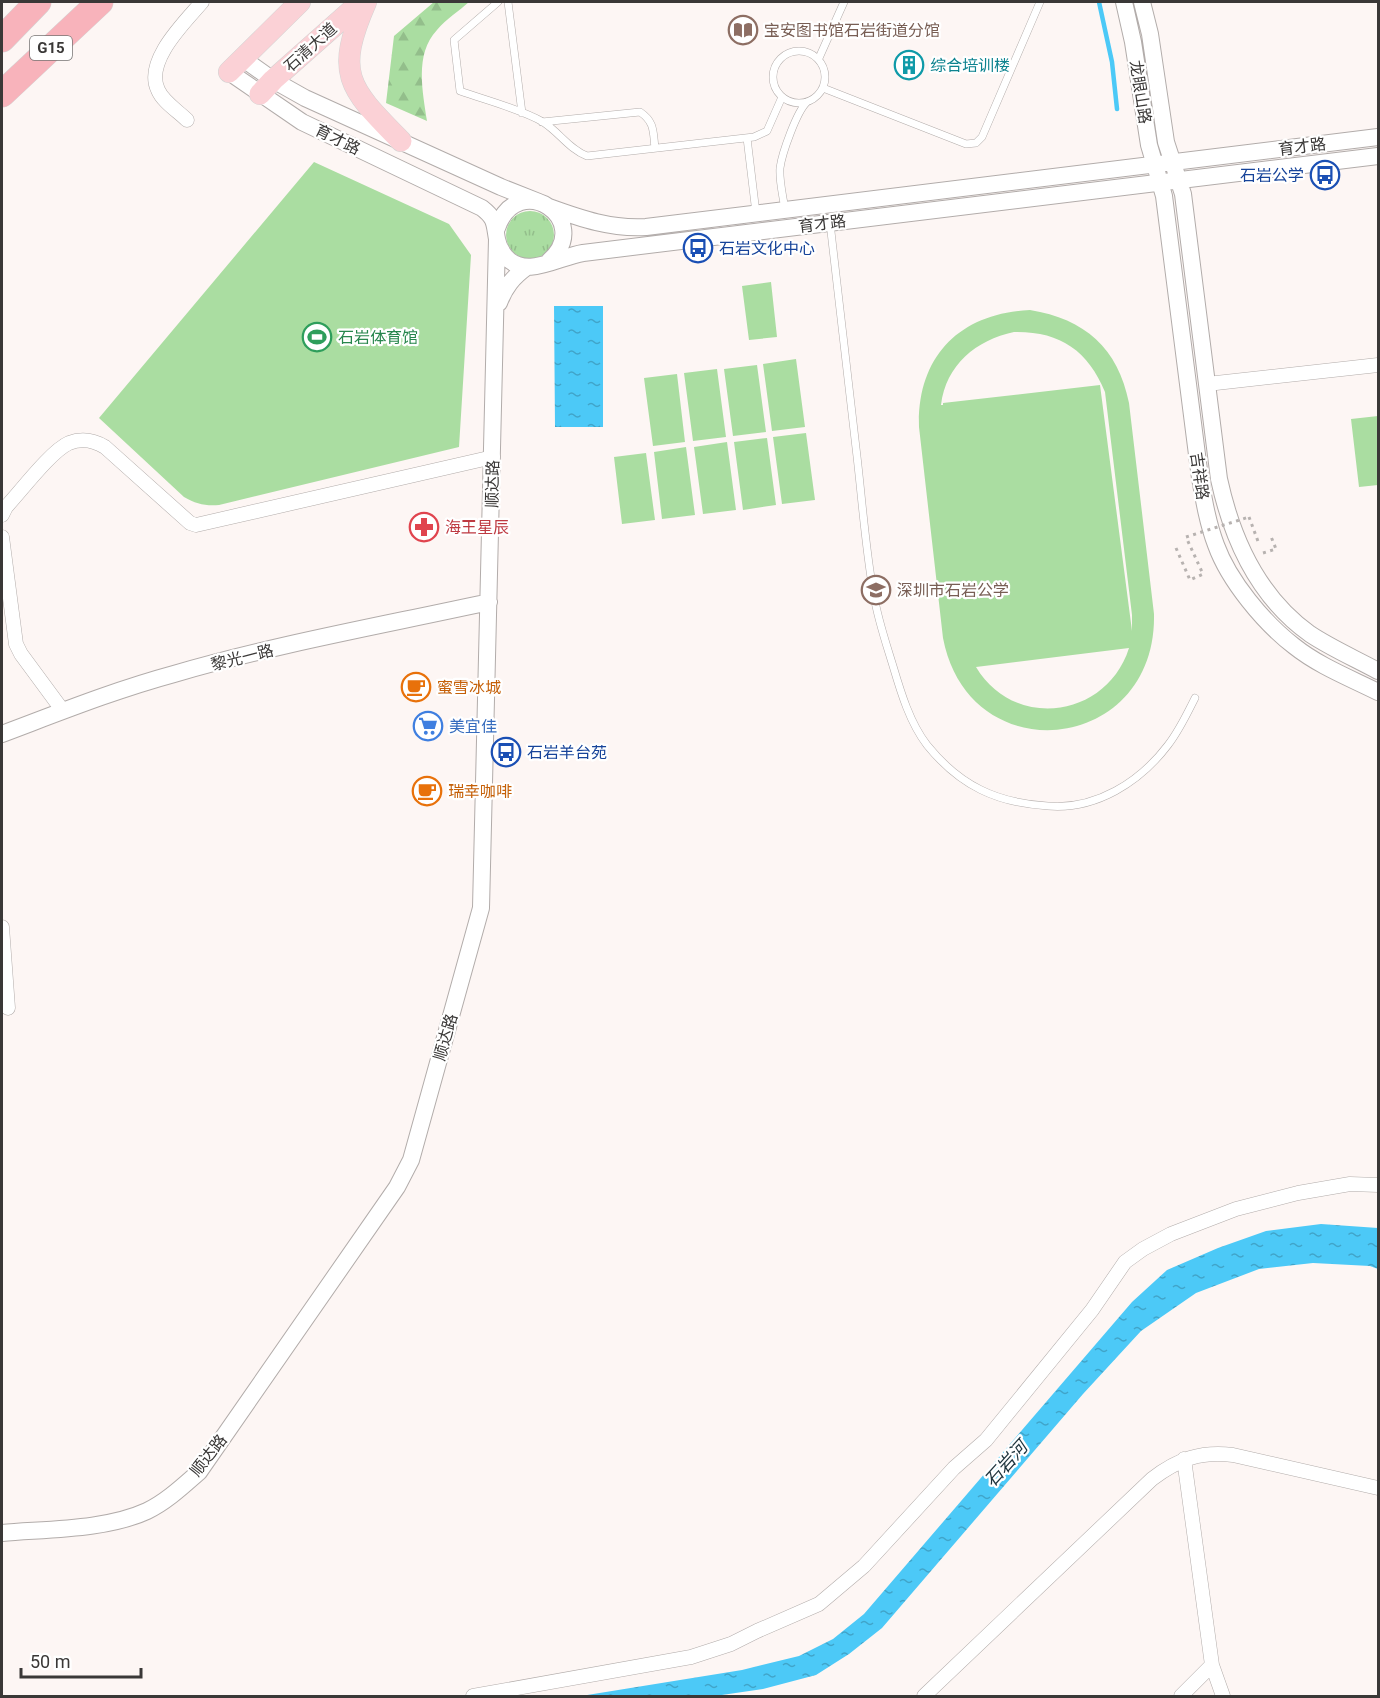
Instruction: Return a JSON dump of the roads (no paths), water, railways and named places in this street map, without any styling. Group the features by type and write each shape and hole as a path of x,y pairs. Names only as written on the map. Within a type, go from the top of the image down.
{"highway":[{"name":"G15","path":"2,39 38,2"},
{"name":"G15","path":"2,94 100,2"}],"main road":[{"path":"236,65 300,2"},
{"name":"石清大道","path":"266,87 362,2"},
{"path":"366,2 353,35 349,62 352,82 370,110 401,141"}],"street":[{"path":"188,120 164,98 158,89 155,76 165,47 202,2"},
{"name":"龙眼山路","path":"1124,2 1133,42 1149,145 1161,182"},
{"name":"龙眼山路","path":"1142,2 1150,34 1166,142 1180,180"},
{"name":"育才路","path":"236,65 266,87 302,122 482,208 489,213 500,250 507,259 517,265 527,267 583,253 1378,156"},
{"name":"育才路","path":"266,87 305,98 544,204 594,223 627,228 676,225 1378,136"},
{"name":"吉祥路","path":"1180,180 1218,469 1225,509 1235,537 1251,568 1269,595 1287,615 1311,634 1378,671"},
{"name":"吉祥路","path":"1161,182 1200,478 1206,513 1216,547 1230,574 1271,626 1294,646 1320,663 1378,692"},
{"path":"497,234 501,218 517,203 528,201 544,204 557,214 564,235 556,255 548,262"},
{"name":"顺达路","path":"2,1533 118,1522 149,1510 176,1492 199,1472 398,1187 411,1160 481,908 497,234"},
{"name":"顺达路","path":"495,325 497,310 506,286 527,267"},
{"path":"1207,384 1378,365"},
{"path":"2,515 6,507 59,449 70,442 84,440 97,442 105,447 190,523 196,525 493,457"},
{"path":"2,537 16,644 63,711"},
{"name":"黎光一路","path":"2,734 176,673 489,602"},
{"path":"2,927 8,1008"},
{"path":"478,1696 691,1657 713,1651 819,1604 864,1566 954,1468 986,1440 1086,1318 1125,1262 1171,1234 1236,1209 1298,1193 1350,1184 1378,1185"},
{"path":"924,1696 1152,1479 1167,1467 1184,1459 1200,1454 1233,1455 1378,1488"},
{"path":"1184,1459 1212,1665 1223,1696"},
{"path":"1181,1696 1212,1665"}],"lane":[{"path":"498,2 454,40 460,91 542,122 574,149 587,156 747,138 767,131 782,97"},
{"path":"508,2 522,113"},
{"path":"819,58 844,2"},
{"path":"823,88 966,144 976,144 982,137 1040,2"},
{"path":"785,210 780,178 781,163 800,110 823,88 826,74 819,58 804,50 786,53 775,65 773,82 776,90 789,101 807,102"},
{"path":"542,122 640,112 648,118 653,127 655,148"},
{"path":"747,138 756,214"},
{"path":"830,222 874,596 898,686 917,730 926,744 956,774 992,796 1009,802 1031,805 1075,806 1099,799 1136,778 1168,745 1195,698"}],"water":[{"path":"554,306 603,306 603,427 555,427"},
{"name":"石岩河","path":"1321,1224 1378,1228 1378,1269 1370,1266 1313,1263 1259,1269 1196,1293 1141,1331 1083,1394 882,1628 849,1654 816,1675 763,1689 715,1696 581,1696 742,1670 799,1656 833,1639 864,1614 1132,1302 1167,1270 1266,1231"}],"waterway":[{"path":"1099,2 1112,62 1117,109"}],"place":[{"name":"宝安图书馆石岩街道分馆","path":"743,30"},
{"name":"综合培训楼","path":"909,65"},
{"name":"石岩公学","path":"1325,175"},
{"name":"石岩文化中心","path":"698,248"},
{"name":"石岩体育馆","path":"317,337"},
{"name":"海王星辰","path":"424,527"},
{"name":"深圳市石岩公学","path":"876,590"},
{"name":"蜜雪冰城","path":"416,687"},
{"name":"美宜佳","path":"428,726"},
{"name":"石岩羊台苑","path":"506,752"},
{"name":"瑞幸咖啡","path":"427,791"}]}
